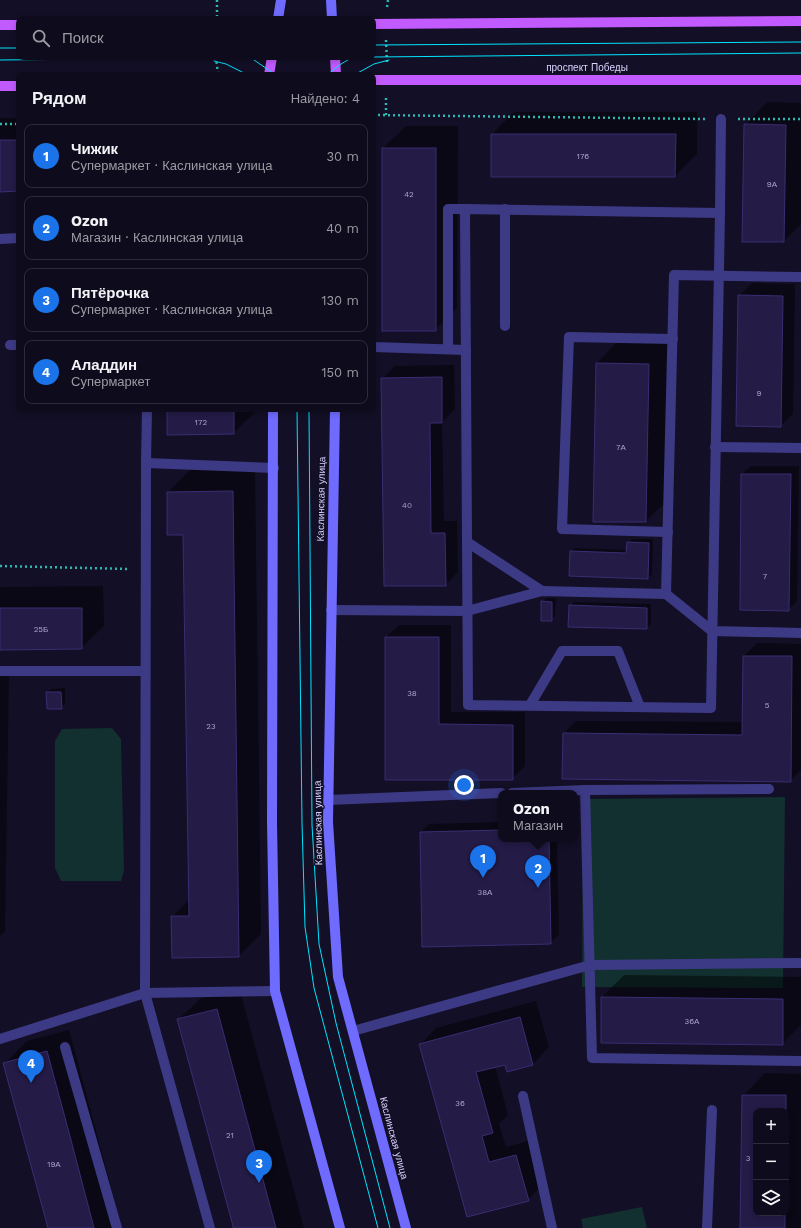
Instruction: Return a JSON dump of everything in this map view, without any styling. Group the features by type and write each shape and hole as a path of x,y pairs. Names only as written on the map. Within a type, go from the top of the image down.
{"main road":[{"path":"278,16 281,0"},
{"path":"331,0 332,16"},
{"path":"376,24 801,21"},
{"path":"0,25 16,25"},
{"path":"270,72 272,60"},
{"path":"335,60 336,72"},
{"name":"проспект Победы","path":"376,80 801,80"},
{"path":"0,86 16,86"},
{"path":"273,412 272,823 275,991 340,1228"},
{"name":"Каслинская улица","path":"335,412 328,822 338,976 406,1228"}],"street":[{"path":"465,209 468,704 711,708 721,119"},
{"path":"448,350 448,210 505,209 720,213"},
{"path":"505,209 505,326"},
{"path":"0,238 16,238"},
{"path":"666,594 674,275 801,277"},
{"path":"668,532 562,529 562,521 569,337 673,339"},
{"path":"376,347 466,350"},
{"path":"147,412 145,993 210,1228"},
{"path":"715,447 801,448"},
{"path":"146,463 274,468"},
{"path":"467,542 542,591"},
{"path":"331,610 467,610 542,591 666,594 712,631 801,633"},
{"path":"530,706 562,651 618,651 640,707"},
{"path":"0,671 145,672"},
{"path":"578,790 769,789"},
{"path":"586,790 592,1058 801,1061"},
{"path":"328,800 498,793"},
{"path":"353,1031 590,965 801,962"},
{"path":"0,1039 145,993 275,991"},
{"path":"65,1047 118,1228"},
{"path":"523,1096 552,1228"},
{"path":"707,1228 712,1110"}],"path":[{"path":"217,0 217,16"},
{"path":"386,115 388,0"},
{"path":"216,60 218,72"},
{"path":"376,115 801,119"},
{"path":"0,124 16,124"},
{"path":"0,566 146,570"}],"green space":[{"path":"112,728 121,739 124,871 121,881 61,881 55,868 55,741 62,729"},
{"path":"785,797 783,988 582,987 583,799"},
{"path":"642,1207 647,1228 583,1228 581,1219"}],"building":[{"path":"744,124 786,125 784,242 742,242"},
{"path":"491,134 676,134 675,177 491,177"},
{"path":"0,140 16,140 16,191 0,192"},
{"path":"382,148 436,148 436,331 382,331"},
{"path":"738,295 783,296 781,427 736,426"},
{"path":"596,363 649,364 646,522 593,522"},
{"path":"442,377 442,423 430,423 431,533 445,533 446,586 384,586 381,378"},
{"path":"167,412 234,412 234,434 167,435"},
{"path":"741,474 791,474 789,611 740,610"},
{"path":"233,491 239,957 172,958 171,916 189,916 183,535 167,535 167,492"},
{"path":"627,542 649,543 648,579 569,576 570,551 626,553"},
{"path":"541,601 552,602 552,621 541,621"},
{"path":"569,605 647,608 647,629 568,627"},
{"path":"0,608 82,608 82,649 0,650"},
{"path":"385,637 439,637 439,724 513,725 513,780 385,780"},
{"path":"743,656 792,656 791,782 562,779 563,733 742,735"},
{"path":"46,692 61,692 62,709 47,709"},
{"path":"498,830 498,842 549,842 551,944 422,947 420,832"},
{"path":"601,997 783,999 783,1045 601,1043"},
{"path":"217,1009 276,1228 233,1228 177,1019"},
{"path":"520,1017 533,1065 507,1072 505,1065 476,1072 493,1133 482,1136 489,1162 516,1155 529,1201 467,1217 419,1044"},
{"path":"47,1051 94,1228 48,1228 3,1063"},
{"path":"742,1095 786,1095 786,1108 753,1108 753,1216 785,1216 785,1228 740,1228"}],"tram line":[{"path":"376,45 801,42"},
{"path":"0,48 16,48"},
{"path":"376,57 801,53"},
{"path":"0,60 16,60"},
{"path":"254,60 272,72"},
{"path":"331,72 348,60"},
{"path":"359,72 374,64 389,60"},
{"path":"214,61 226,64 242,72"},
{"path":"297,412 302,823 305,927 314,988 378,1228"},
{"path":"309,412 312,825 319,944 336,1023 390,1228"}],"place":[{"name":"Чижик","path":"483,878"},
{"name":"Ozon","path":"538,888"},
{"name":"Аладдин","path":"31,1083"},
{"name":"Пятёрочка","path":"259,1183"}]}
